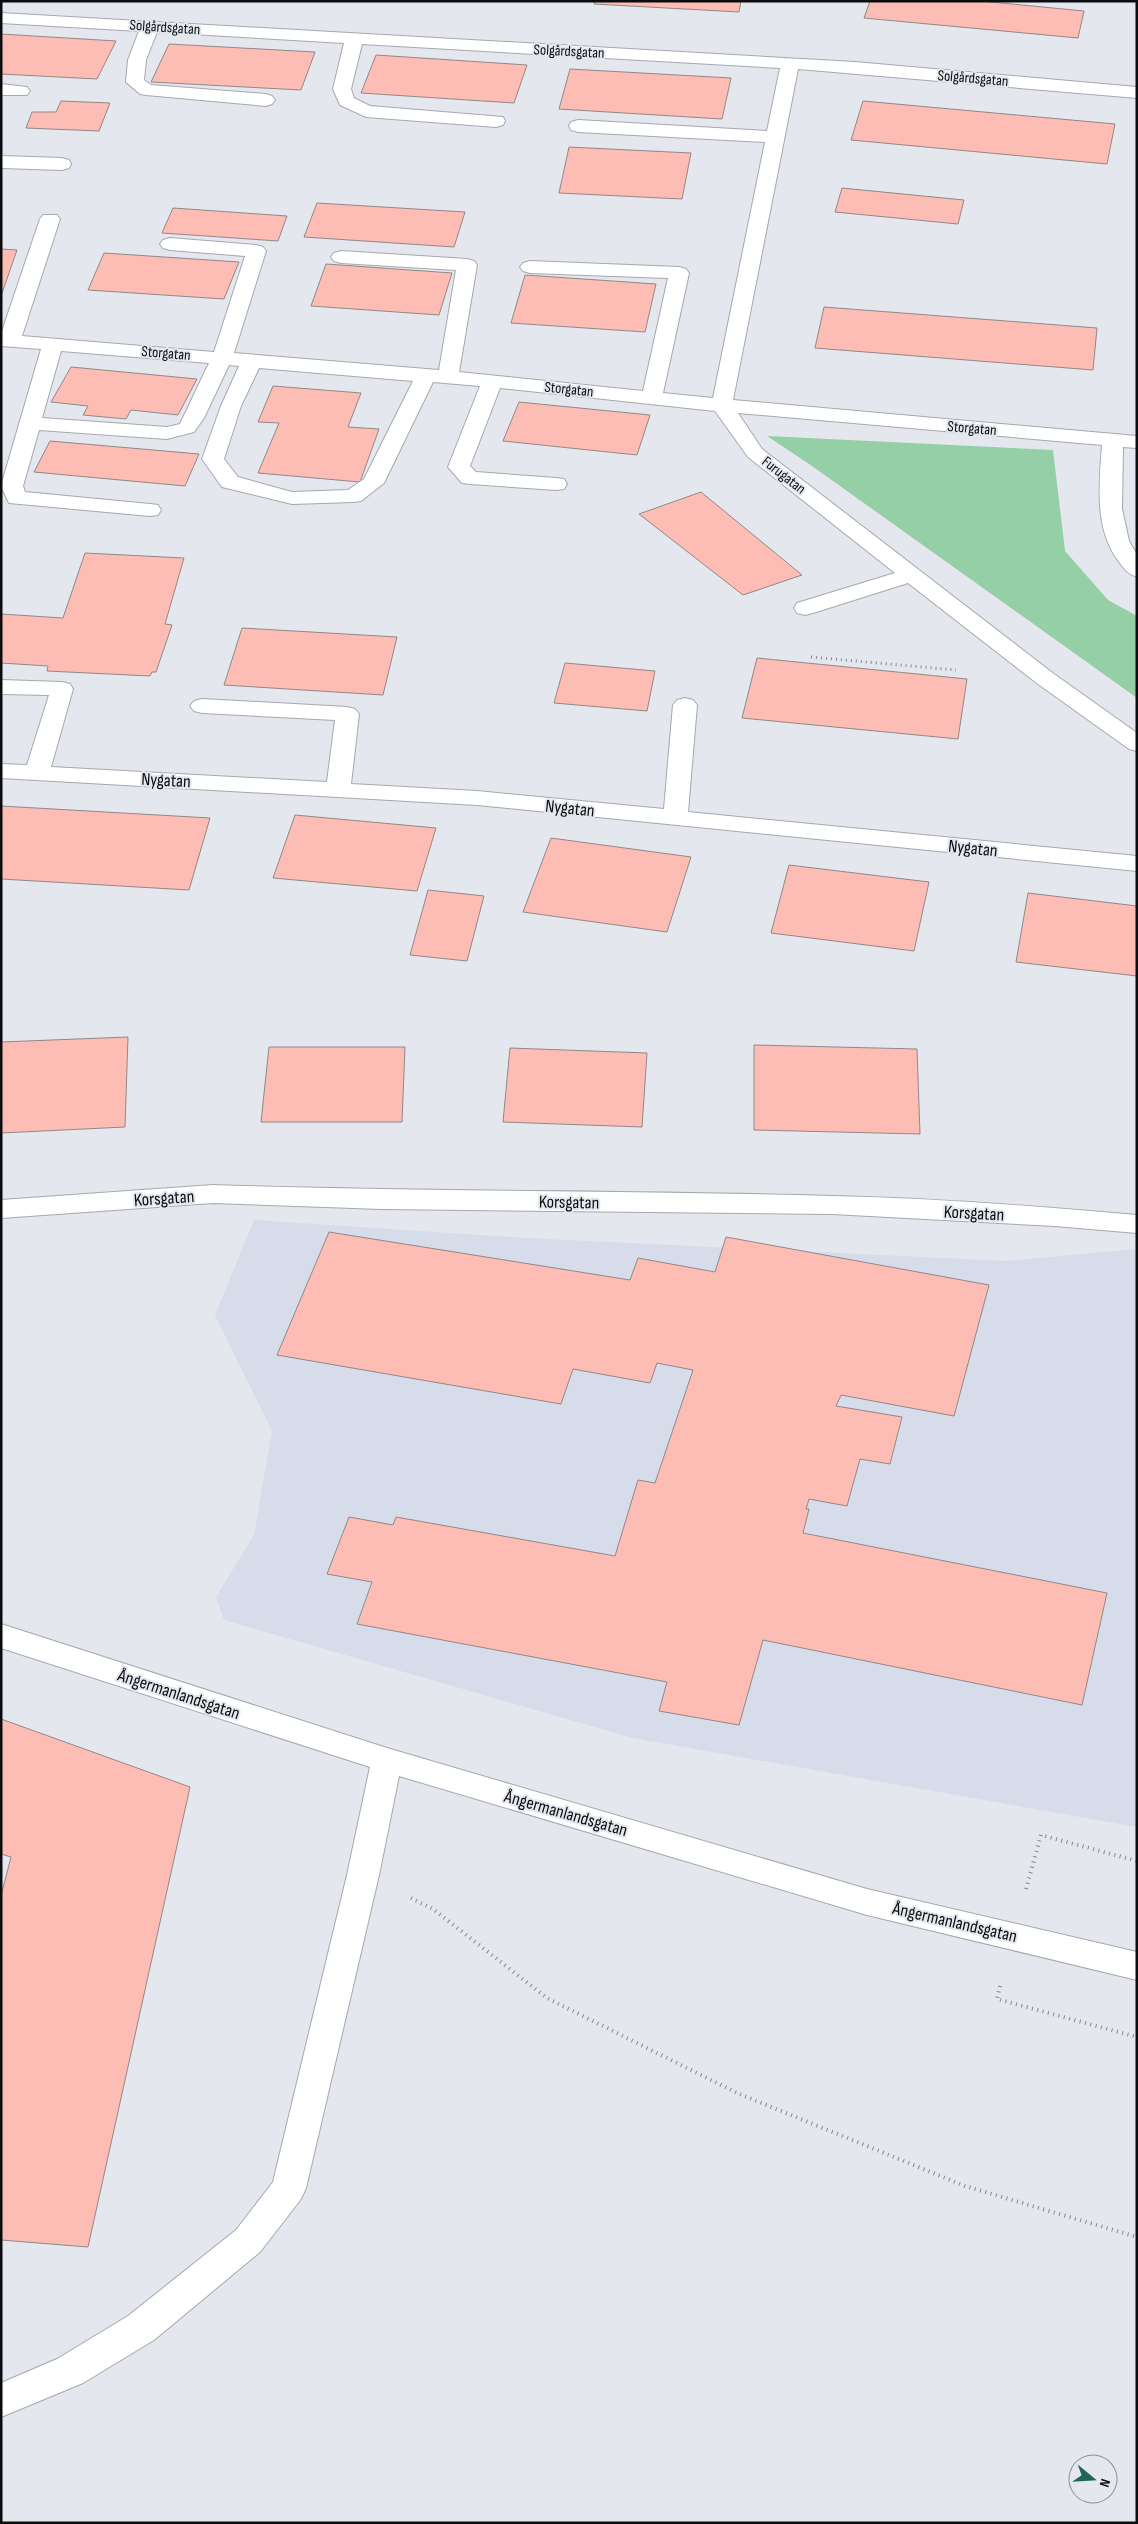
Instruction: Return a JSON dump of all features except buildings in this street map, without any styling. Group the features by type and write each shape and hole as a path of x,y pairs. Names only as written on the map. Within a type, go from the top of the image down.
{"street":[{"name":"Solgårdsgatan","path":"1,18 855,67 1137,93"},
{"path":"150,26 137,60 135,82 146,90 266,100"},
{"path":"354,39 342,89 346,100 366,111 496,121"},
{"path":"722,405 777,137 790,63"},
{"path":"1,89 21,92"},
{"path":"578,126 777,137"},
{"path":"1,162 62,164"},
{"path":"6,340 50,220"},
{"path":"30,423 167,433 187,428 194,418 222,358 256,251 170,244"},
{"path":"340,257 467,265 448,377"},
{"path":"530,267 678,273 652,397"},
{"name":"Storgatan","path":"6,340 426,375 722,405 1137,442"},
{"path":"52,344 12,486 17,498 150,510"},
{"path":"252,361 231,406 213,459 230,482 292,498 353,496 373,483 386,462 426,375"},
{"path":"492,381 459,467 470,478 556,484"},
{"name":"Furugatan","path":"722,405 755,453 1046,679 1137,744"},
{"path":"1113,440 1109,498 1111,524 1119,544 1137,570"},
{"path":"805,608 911,574"},
{"path":"1,687 62,690 37,773"},
{"path":"675,818 685,705"},
{"path":"202,706 347,714 338,790"},
{"name":"Nygatan","path":"1,771 477,798 1137,864"},
{"name":"Korsgatan","path":"1,1209 212,1194 381,1200 832,1206 1056,1217 1137,1224"},
{"name":"Ångermanlandsgatan","path":"1,1636 388,1760 867,1902 1137,1966"},
{"path":"1,2400 70,2371 142,2328 248,2241 289,2188 363,1875 388,1760"}],"path":[{"path":"811,656 958,670"},
{"path":"1137,1861 1041,1835 1012,1936 997,2000 1137,2037"},
{"path":"363,1875 433,1909 547,1998 737,2093 965,2186 1137,2237"}],"shaded area":[{"path":"254,1220 527,1238 1006,1261 1137,1249 1137,1827 633,1738 224,1620 216,1597 254,1535 272,1431 215,1315"}],"green space":[{"path":"767,436 1053,450 1065,551 1108,600 1137,616 1137,698 812,466"}]}
